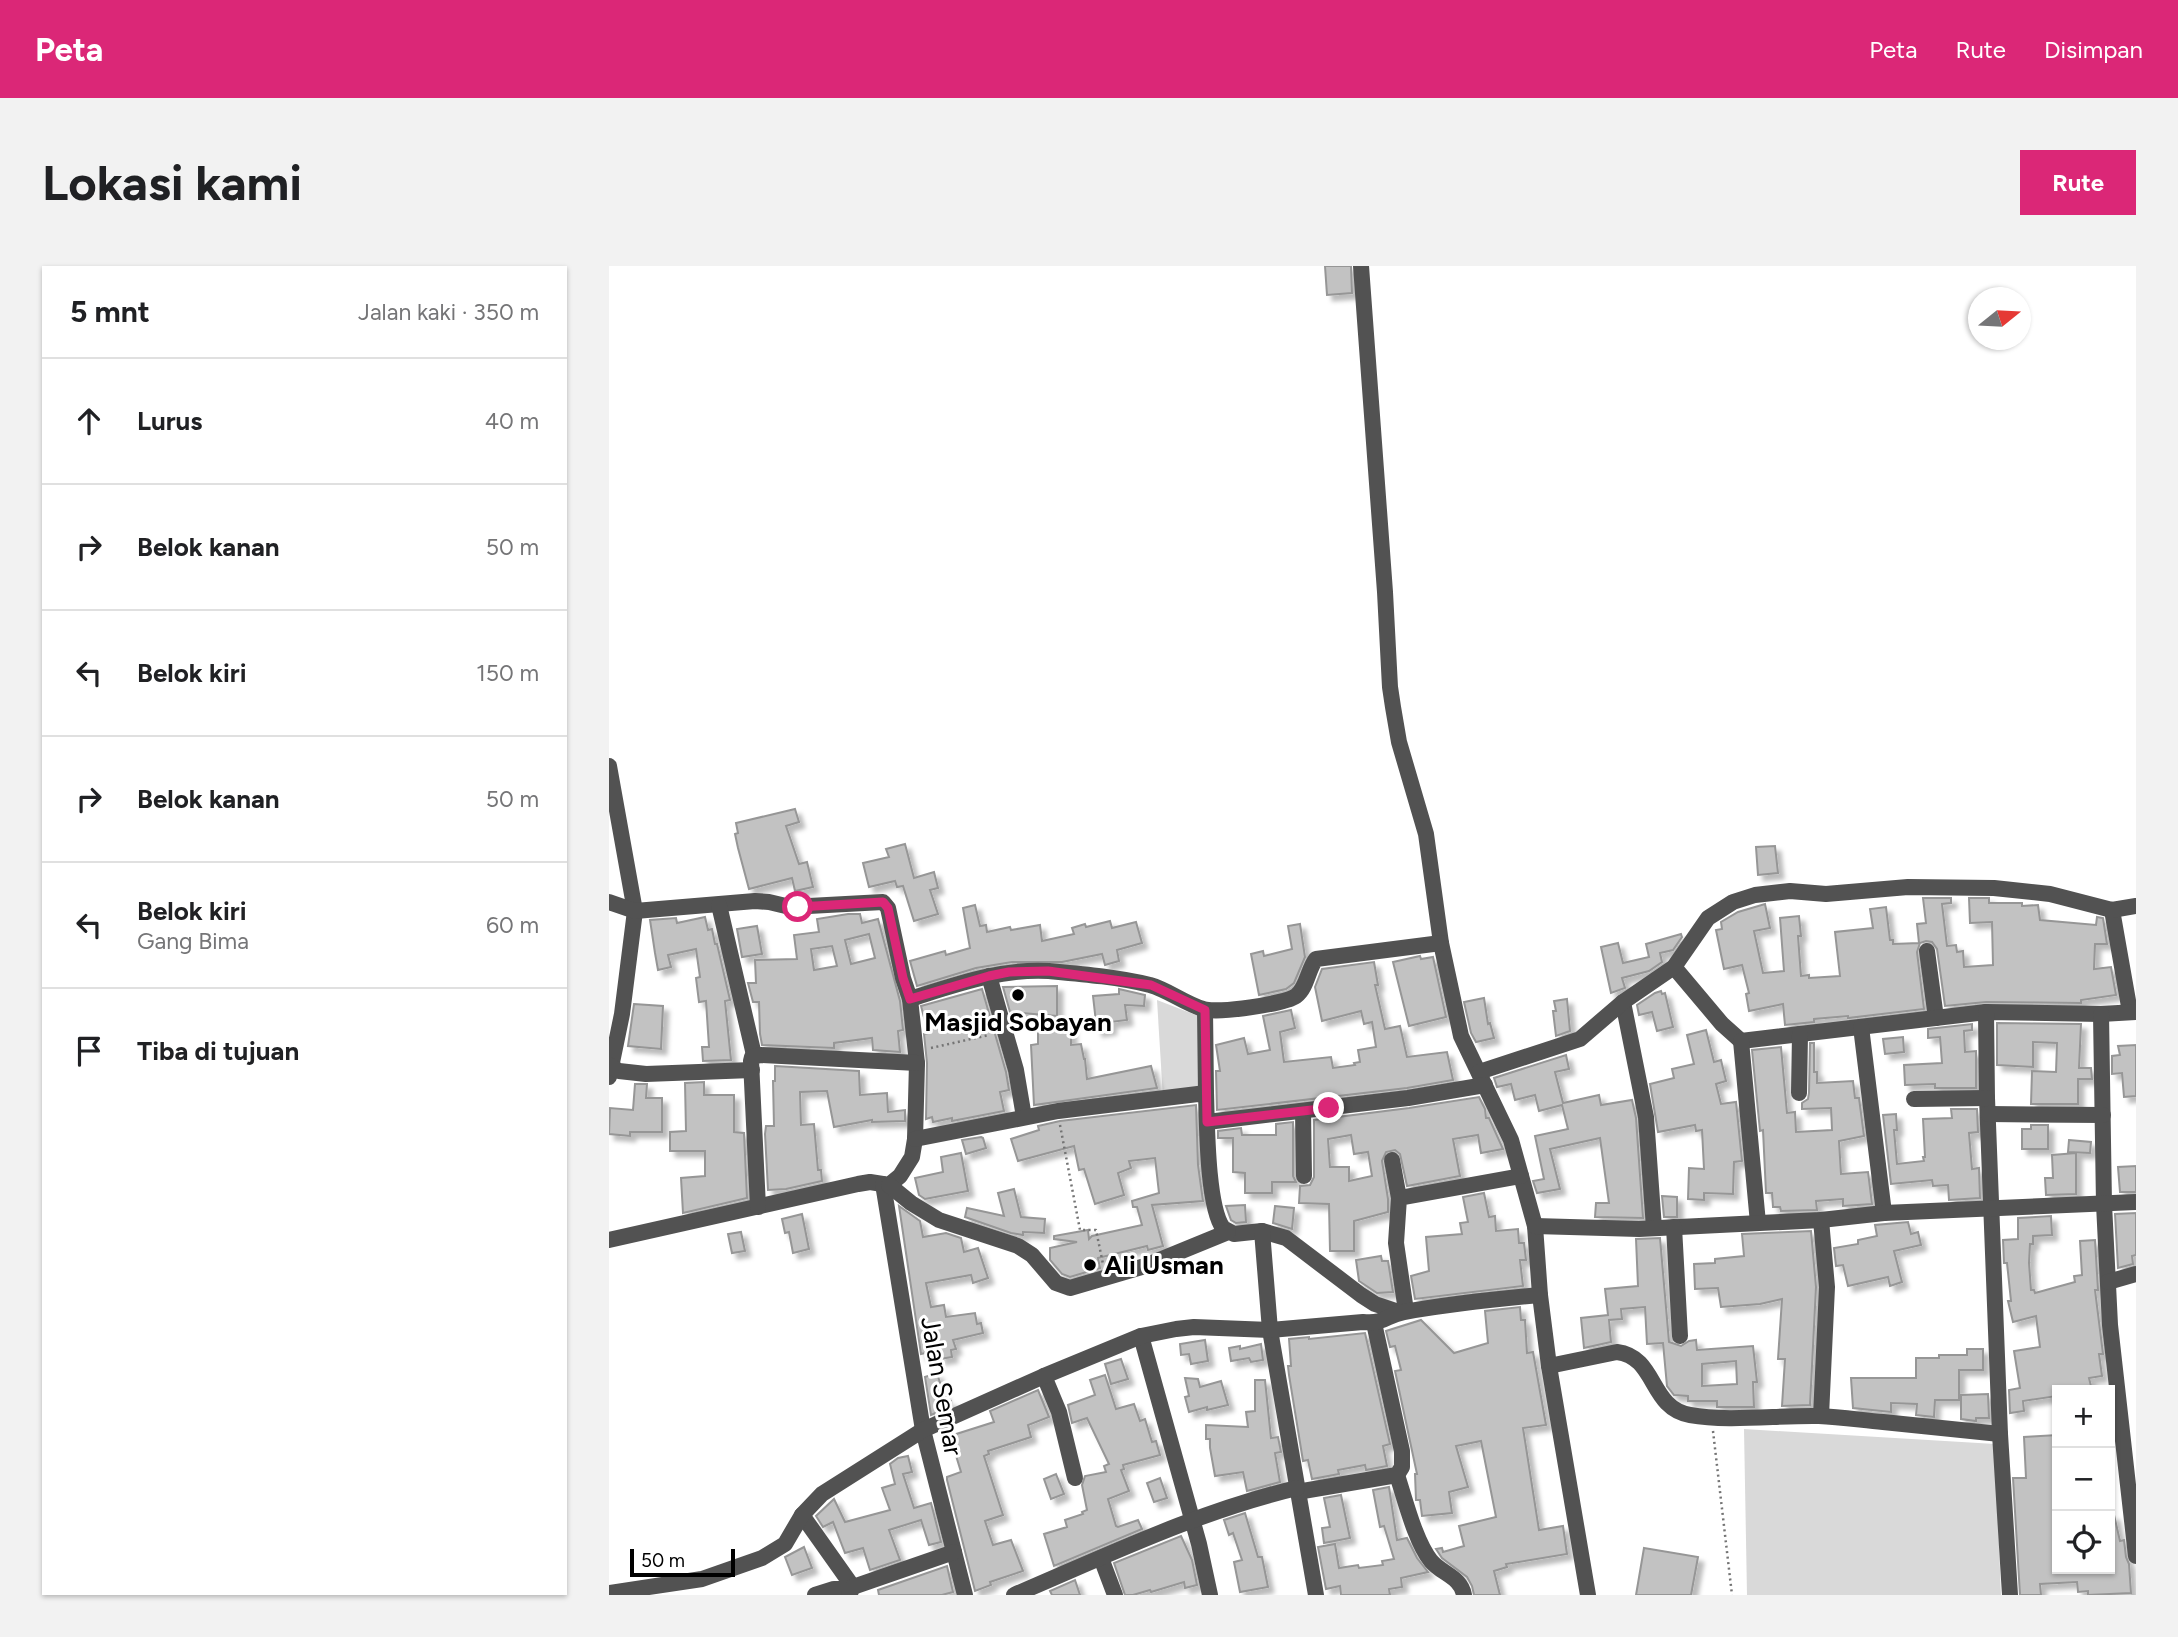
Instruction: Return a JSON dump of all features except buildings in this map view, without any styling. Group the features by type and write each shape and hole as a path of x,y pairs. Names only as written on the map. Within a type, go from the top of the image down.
{"street":[{"path":"1361,266 1385,592 1389,687 1399,742 1426,834 1441,943 1461,1036 1511,1140 1535,1226 1549,1366 1588,1595"},
{"path":"609,766 635,911 616,1013 610,1069 646,1074 753,1063 916,1057"},
{"path":"1207,1122 1408,1098 1482,1079 1580,1039 1623,1002 1674,967 1708,918 1733,902 1755,895 1790,891 1826,894 1908,887 1994,888 2050,894 2112,910 2136,906"},
{"path":"609,902 635,911 755,901 790,907 883,902 888,908 910,999 916,1057 915,1139 912,1157 900,1175 886,1184"},
{"path":"719,905 753,1063 758,1207"},
{"path":"1741,1041 1986,1012 2133,1012 2112,910"},
{"path":"910,999 989,976 1009,972 1048,971 1151,985 1205,1010 1242,1008 1289,1000 1301,991 1313,962 1320,957 1441,943"},
{"path":"1927,951 1936,1018"},
{"path":"1674,967 1722,1024 1741,1041 1758,1223"},
{"path":"989,976 1016,1070 1024,1117"},
{"path":"1623,1002 1646,1117 1654,1228"},
{"path":"1205,1010 1207,1122 1215,1208 1219,1222 1228,1232"},
{"path":"1986,1012 2000,1434 2010,1595"},
{"path":"2101,1014 2104,1204 2110,1325 2136,1556"},
{"path":"1861,1027 1884,1213"},
{"path":"1799,1093 1800,1034"},
{"path":"915,1139 1058,1111 1206,1093"},
{"path":"1914,1099 2103,1115"},
{"path":"1303,1111 1304,1176"},
{"path":"1014,1595 1192,1520 1269,1495 1397,1475 1402,1467 1402,1451 1391,1317 1399,1198 1392,1160"},
{"path":"1399,1198 1521,1176"},
{"path":"609,1240 870,1182 886,1184 939,1220 1018,1245 1032,1255 1056,1283 1070,1289 1145,1266 1228,1232 1242,1234 1262,1231 1286,1238 1391,1317"},
{"name":"Jalan Semar","path":"886,1184 923,1430 965,1595"},
{"path":"1535,1226 1654,1228 1821,1220 1884,1213 2136,1202"},
{"path":"1821,1220 1827,1287 1821,1416"},
{"path":"1674,1227 1680,1336"},
{"path":"1262,1231 1270,1329 1316,1595"},
{"path":"2108,1282 2136,1274"},
{"path":"609,1593 702,1579 762,1558 785,1544 802,1515 822,1494 923,1430 1140,1336 1194,1327 1270,1329 1391,1317 1466,1302 1540,1295"},
{"path":"1140,1336 1192,1520 1210,1595"},
{"path":"1549,1366 1617,1352 1627,1353 1640,1361 1668,1404 1689,1415 1821,1416 2000,1434"},
{"path":"1044,1376 1059,1412 1075,1478"},
{"path":"1397,1475 1410,1515 1431,1561 1457,1580 1464,1595"},
{"path":"802,1515 851,1591"},
{"path":"815,1595 834,1589 851,1591 954,1552"},
{"path":"1101,1559 1115,1595"}],"path":[{"path":"916,1057 1006,1032"},
{"path":"1058,1111 1080,1230 1096,1230 1105,1278"},
{"path":"1711,1417 1732,1595"}],"shaded area":[{"path":"1157,1000 1201,1017 1203,1091 1163,1098"},
{"path":"1744,1429 1995,1444 2001,1595 1747,1595"}],"place":[{"name":"Masjid Sobayan","path":"1018,995"},
{"name":"Ali Usman","path":"1090,1265"}],"route":[{"path":"798,907 883,902 888,908 910,999 989,976 1009,972 1048,971 1151,985 1205,1010 1207,1122 1329,1108"}]}
